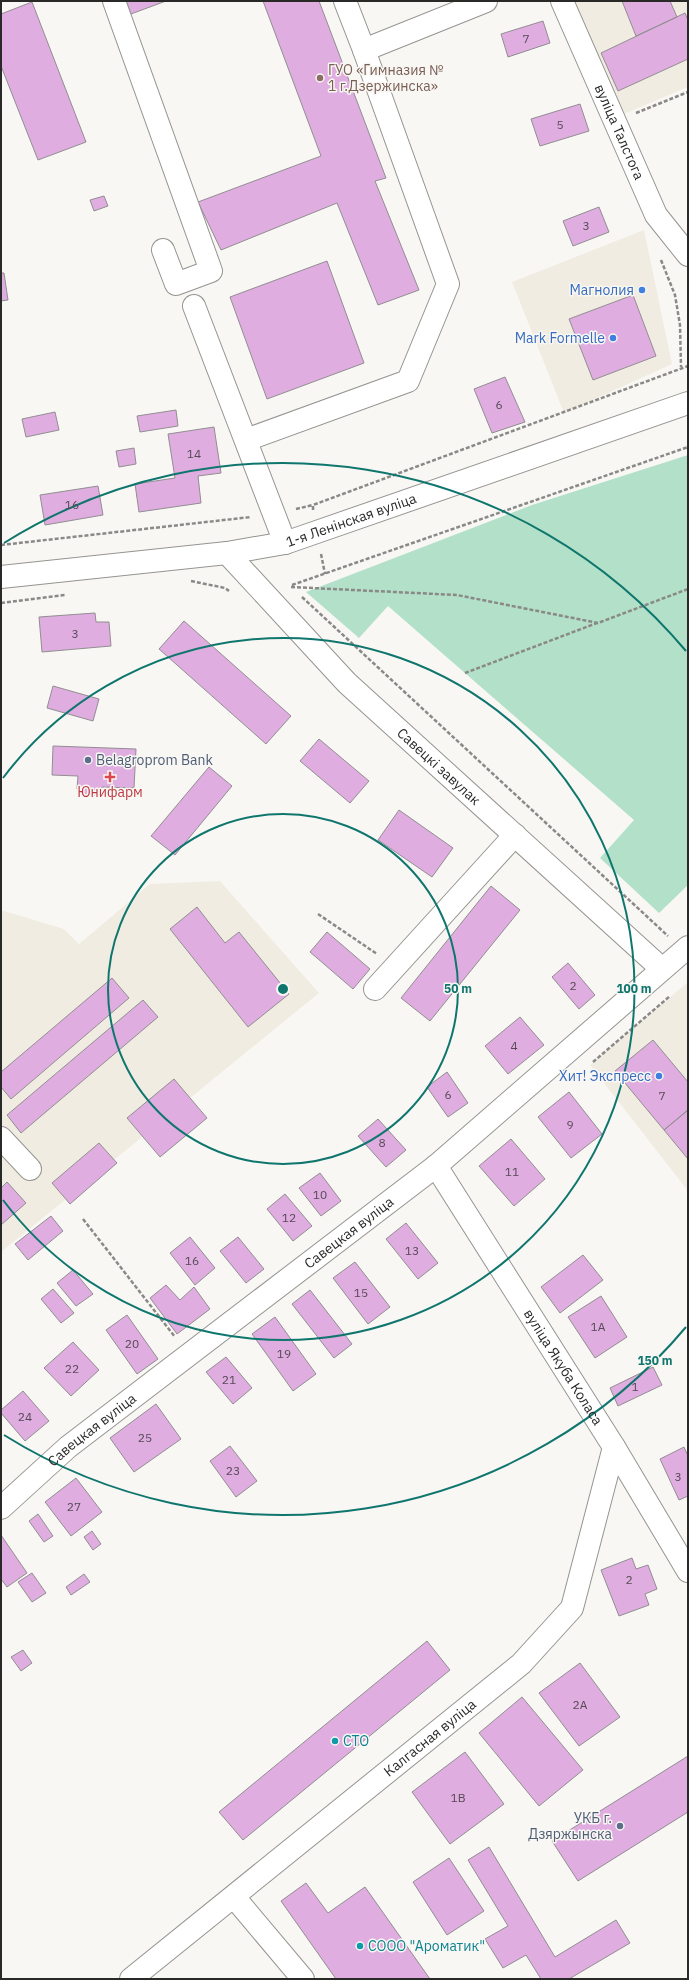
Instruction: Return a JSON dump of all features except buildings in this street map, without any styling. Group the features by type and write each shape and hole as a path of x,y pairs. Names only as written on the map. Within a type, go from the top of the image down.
{"street":[{"path":"114,1 211,271 176,284 163,250"},
{"path":"246,440 408,380 448,284 345,1"},
{"path":"364,50 486,1"},
{"name":"вуліца Талстога","path":"562,1 656,215 688,255"},
{"path":"194,306 285,543"},
{"name":"1-я Ленінская вуліца","path":"1,577 227,553 285,543 318,533 688,403"},
{"name":"Савецкі завулак","path":"227,553 347,683 662,969"},
{"path":"375,989 515,835"},
{"name":"Савецкая вуліца","path":"1,1508 68,1447 436,1166 686,949"},
{"path":"1,1138 30,1169"},
{"name":"вуліца Якуба Коласа","path":"436,1166 614,1447 688,1571"},
{"name":"Калгасная вуліца","path":"131,1979 521,1664 572,1608 614,1447"},
{"path":"234,1897 303,1979"}],"path":[{"path":"630,115 688,92"},
{"path":"1,545 274,514 313,505 688,366"},
{"path":"290,586 688,447"},
{"path":"313,505 325,574"},
{"path":"183,582 191,581 211,585 224,588 230,592"},
{"path":"290,586 295,591"},
{"path":"290,586 457,595 598,623"},
{"path":"465,673 688,589"},
{"path":"1,602 72,595"},
{"path":"301,596 686,949"},
{"path":"318,914 396,967"},
{"path":"588,1067 676,990"},
{"path":"82,1219 179,1342"}],"shaded area":[{"path":"553,1 688,1 688,87 605,122"},
{"path":"644,230 672,364 564,413 512,282"},
{"path":"220,881 319,993 1,1252 1,910 64,929 79,944 150,884"},
{"path":"688,982 688,1191 590,1065"}],"green space":[{"path":"688,455 688,885 659,913 600,858 634,820 388,606 359,638 306,592 532,505"}],"place":[{"name":"ГУО «Гимназия № 1 г.Дзержинска»","path":"320,78"},
{"name":"Магнолия","path":"642,290"},
{"name":"Mark Formelle","path":"613,338"},
{"name":"Belagroprom Bank","path":"88,760"},
{"name":"Юнифарм","path":"110,777"},
{"name":"Хит! Экспресс","path":"659,1076"},
{"name":"СТО","path":"335,1741"},
{"name":"УКБ г. Дзяржынска","path":"620,1826"},
{"name":"СООО \"Ароматик\"","path":"360,1946"}]}
